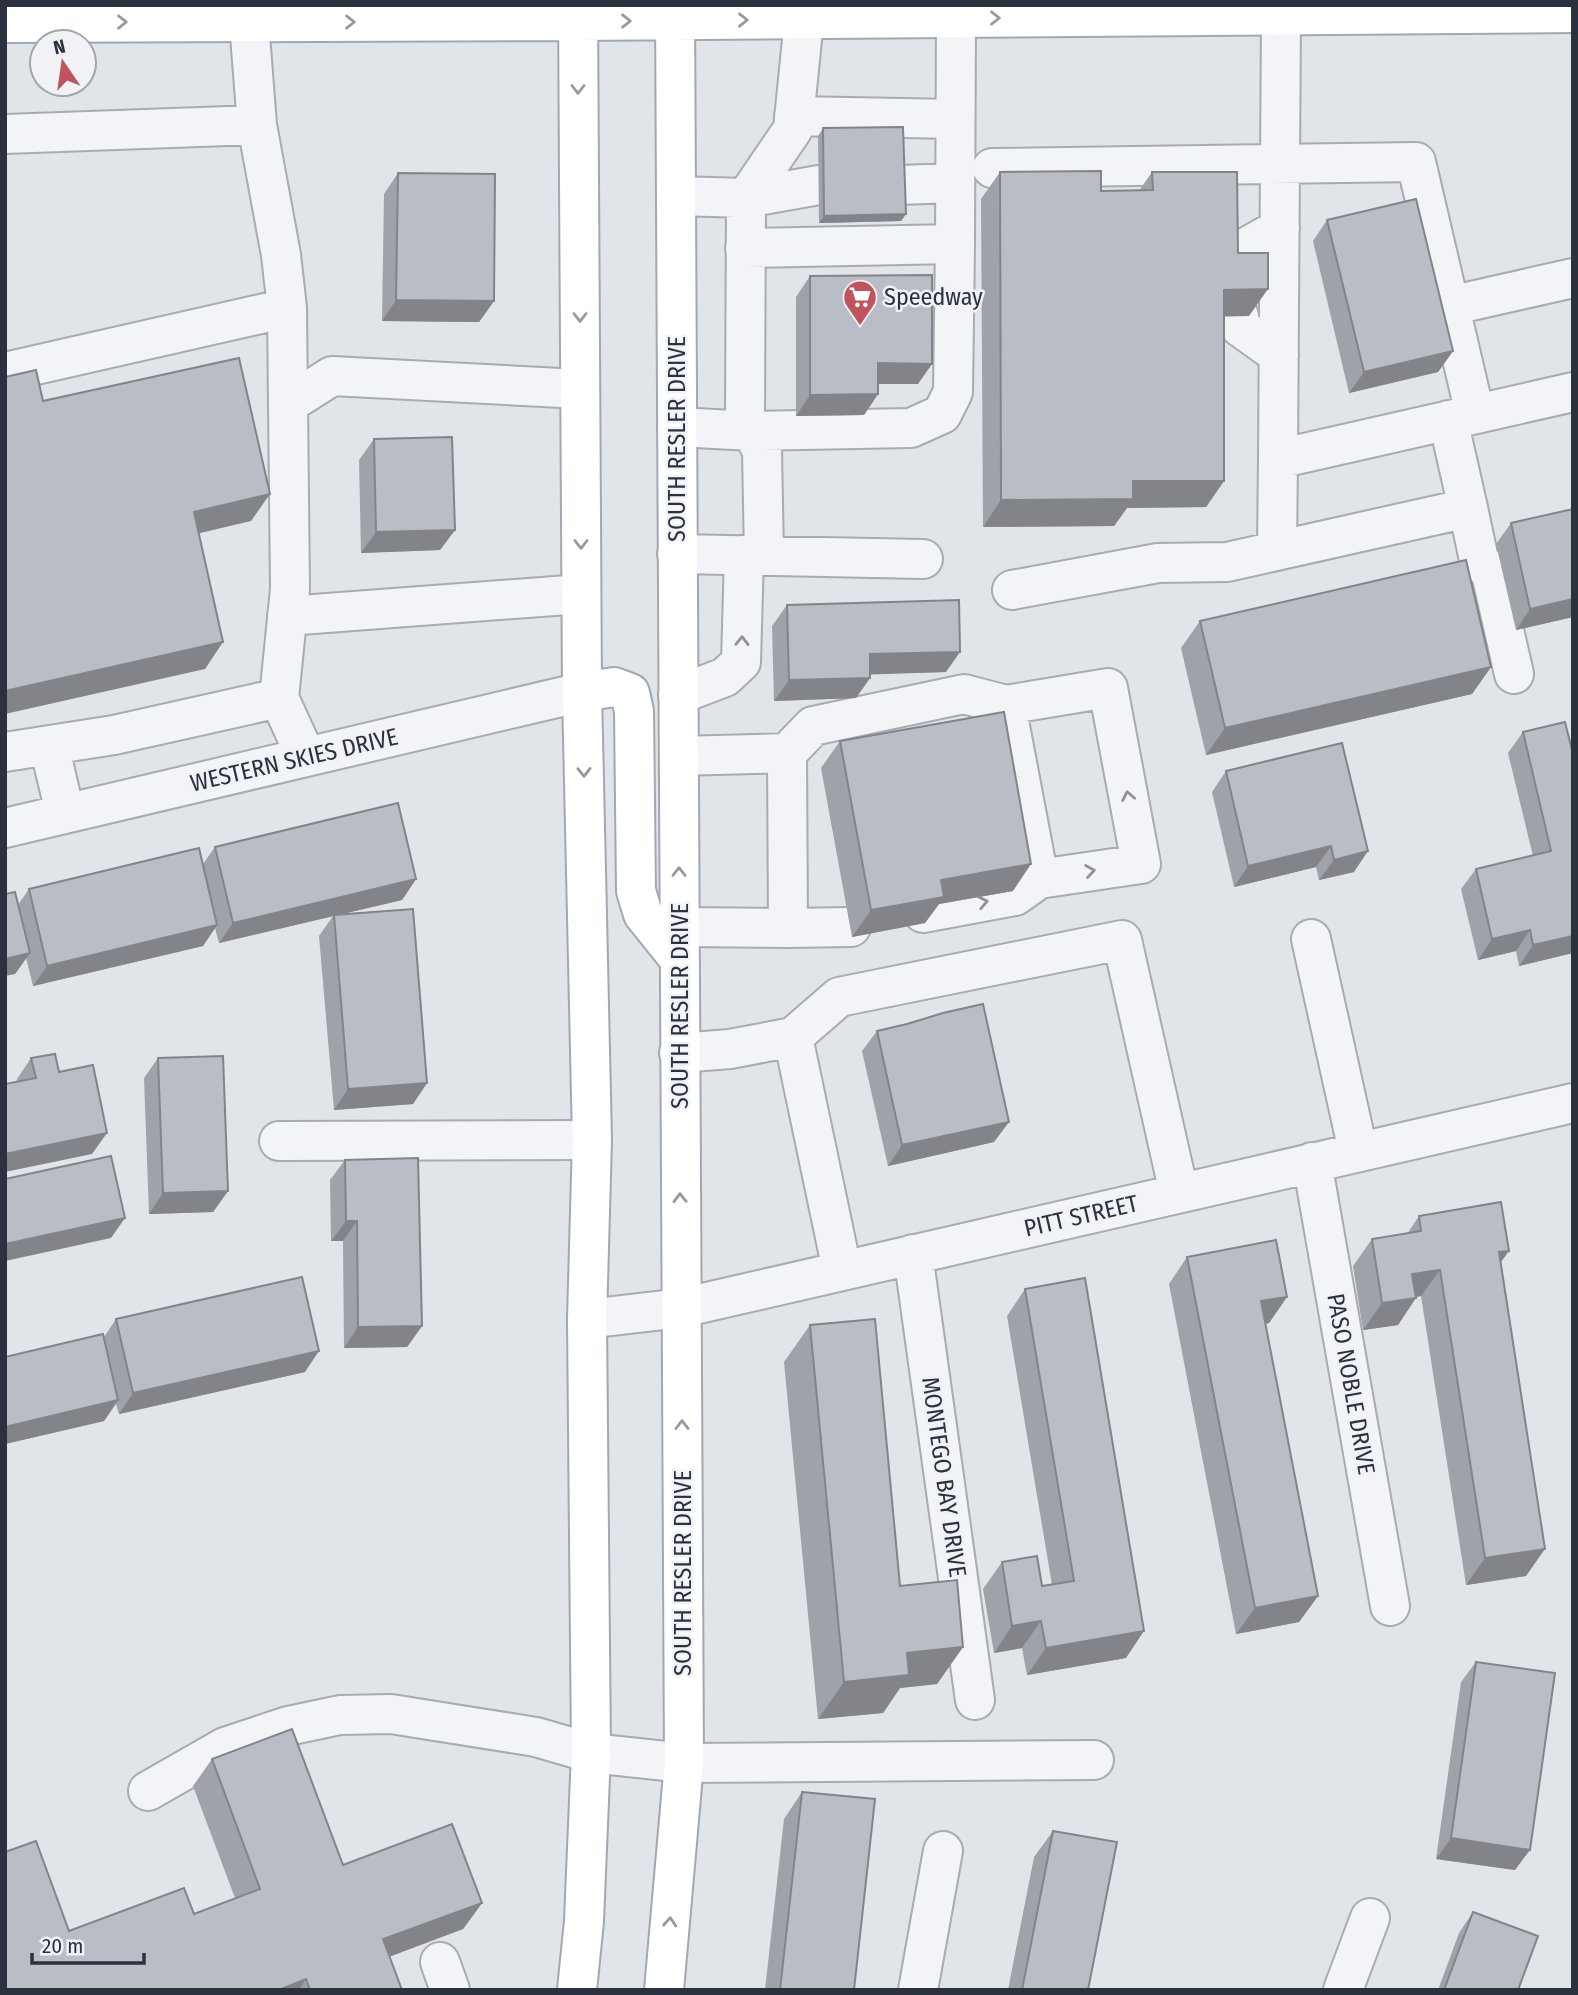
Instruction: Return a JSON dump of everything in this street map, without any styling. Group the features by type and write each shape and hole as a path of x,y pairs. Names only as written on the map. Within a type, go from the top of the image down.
{"main road":[{"path":"5,23 249,22 577,13 674,13 804,20 1573,13"},
{"path":"577,13 582,692 592,1140 587,1319 591,1753 584,1921 577,1990"},
{"name":"SOUTH RESLER DRIVE","path":"664,1990 684,1763 674,13"},
{"path":"582,692 614,687 629,693 634,711 636,891 643,914 680,943"}],"street":[{"path":"1277,550 1281,16"},
{"path":"677,426 752,431 911,428 942,414 953,392 956,18"},
{"path":"678,695 725,677 741,662 754,556 762,451 745,418 746,198 793,129 804,20"},
{"path":"249,22 257,125 288,308 290,589 279,698 306,757"},
{"path":"794,116 955,119"},
{"path":"5,134 257,125"},
{"path":"992,168 1416,162 1462,417 1468,508 1479,559 1491,573 1514,674"},
{"path":"899,186 955,183"},
{"path":"676,196 746,198 819,185"},
{"path":"1279,355 1240,327 1238,252 1280,228"},
{"path":"745,248 955,244"},
{"path":"1467,302 1573,278"},
{"path":"5,372 288,308"},
{"path":"288,404 332,376 580,389"},
{"path":"1278,459 1573,392"},
{"path":"1012,590 1158,563 1227,562 1468,508"},
{"path":"677,554 923,559"},
{"path":"287,616 581,594"},
{"path":"788,928 788,753 813,726 964,694 1006,705 1108,688 1141,864 1039,879 1016,896 923,913"},
{"name":"WESTERN SKIES DRIVE","path":"5,828 582,692"},
{"path":"5,752 114,735 279,698"},
{"path":"1006,705 1039,879"},
{"path":"49,745 65,813"},
{"path":"678,756 788,753"},
{"path":"680,943 788,928 850,927"},
{"path":"1311,939 1357,1151"},
{"path":"679,1054 730,1049 793,1037 839,997 1122,940 1179,1193"},
{"path":"793,1037 842,1270"},
{"name":"PITT STREET","path":"587,1319 681,1308 1573,1103"},
{"path":"279,1141 592,1140"},
{"name":"PASO NOBLE DRIVE","path":"1312,1162 1390,1606"},
{"name":"MONTEGO BAY DRIVE","path":"914,1254 975,1700"},
{"path":"148,1791 225,1747 288,1726 340,1715 391,1714 536,1737 591,1753 684,1763 1094,1760"},
{"path":"918,1990 943,1851"},
{"path":"1343,1990 1370,1918"}],"building":[{"path":"903,127 906,214 824,216 823,128"},
{"path":"1101,171 1101,191 1153,190 1152,172 1237,172 1238,253 1268,253 1268,289 1224,290 1224,481 1133,481 1133,499 1001,500 1000,172"},
{"path":"398,173 495,174 494,301 396,300"},
{"path":"1416,199 1453,351 1364,372 1327,220"},
{"path":"932,275 932,364 878,363 878,394 810,395 810,276"},
{"path":"239,358 270,494 194,512 223,642 5,691 5,377 36,370 43,401"},
{"path":"452,437 455,530 376,532 374,439"},
{"path":"1573,509 1573,599 1530,609 1511,523"},
{"path":"1466,560 1491,667 1225,728 1200,621"},
{"path":"959,600 960,652 870,654 870,678 789,680 787,605"},
{"path":"1004,712 1031,864 941,880 944,897 871,910 840,741"},
{"path":"1565,722 1573,754 1573,936 1533,945 1530,930 1492,939 1476,869 1551,851 1523,732"},
{"path":"1342,743 1368,851 1334,860 1331,846 1248,866 1226,771"},
{"path":"398,803 416,879 233,923 215,847"},
{"path":"199,848 217,925 47,966 29,889"},
{"path":"15,892 30,953 5,959 5,894"},
{"path":"413,909 427,1083 348,1089 334,915"},
{"path":"983,1004 1009,1122 902,1145 877,1031"},
{"path":"55,1054 59,1072 93,1065 107,1133 5,1154 5,1084 36,1078 31,1058"},
{"path":"223,1056 228,1191 163,1193 158,1058"},
{"path":"111,1156 125,1218 5,1244 5,1179"},
{"path":"418,1158 422,1326 358,1327 357,1221 346,1221 345,1160"},
{"path":"1501,1202 1509,1251 1499,1252 1545,1549 1485,1558 1440,1270 1412,1274 1416,1298 1382,1303 1372,1239 1421,1231 1419,1216"},
{"path":"1276,1240 1287,1297 1261,1301 1318,1596 1255,1608 1187,1257"},
{"path":"302,1277 319,1351 133,1393 116,1319"},
{"path":"1085,1278 1144,1631 1046,1648 1041,1621 1012,1626 1002,1562 1037,1556 1042,1586 1074,1581 1025,1289"},
{"path":"875,1319 900,1586 957,1580 963,1647 907,1653 909,1675 844,1682 810,1325"},
{"path":"103,1334 118,1400 5,1427 5,1357"},
{"path":"1476,1662 1555,1673 1530,1850 1451,1838"},
{"path":"292,1729 343,1865 452,1824 482,1903 383,1939 402,1990 310,1990 306,1979 279,1990 5,1990 5,1852 36,1841 69,1931 184,1888 194,1914 260,1889 212,1759"},
{"path":"802,1792 875,1799 854,1990 780,1990"},
{"path":"1053,1831 1117,1842 1088,1990 1022,1990"},
{"path":"1473,1912 1538,1936 1518,1990 1444,1990"}],"place":[{"name":"Speedway","path":"860,327"}]}
